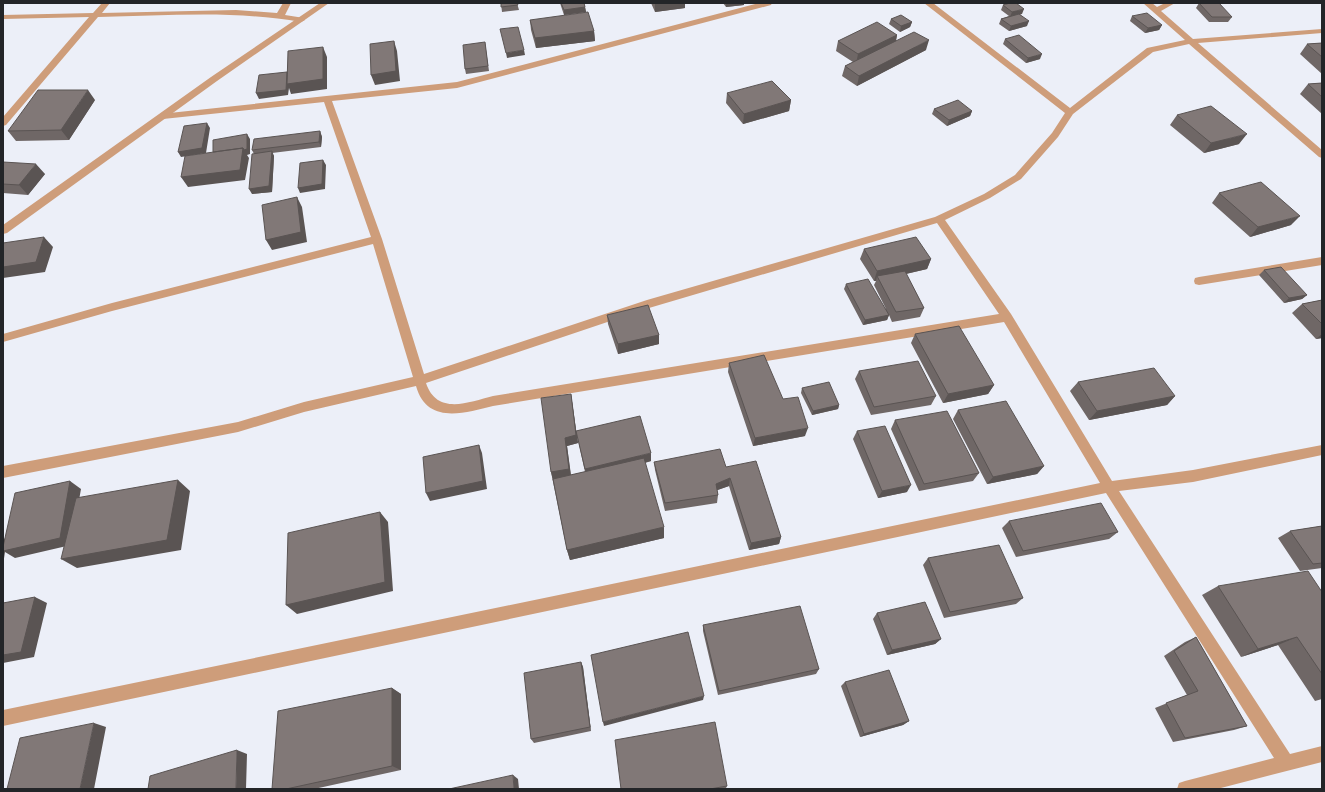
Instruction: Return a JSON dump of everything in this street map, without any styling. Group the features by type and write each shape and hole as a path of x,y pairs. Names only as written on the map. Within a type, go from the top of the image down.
{"street":[{"path":"3,123 106,3"},
{"path":"280,16 286,3"},
{"path":"3,230 214,79 325,3"},
{"path":"163,116 327,98 457,86 768,3"},
{"path":"928,3 1070,112"},
{"path":"1147,3 1322,155"},
{"path":"1156,11 1171,3"},
{"path":"3,17 236,12 280,16 301,20"},
{"path":"3,472 238,427 304,407 420,380 647,304 939,219 987,196 1018,177 1055,135 1070,112 1150,50 1192,41 1322,31"},
{"path":"327,98 377,238 423,391 433,404 440,408 451,409 1007,317"},
{"path":"939,219 1007,317 1109,488 1286,763"},
{"path":"3,338 112,307 377,238"},
{"path":"1199,281 1322,261"},
{"path":"3,718 1109,488 1193,476 1322,450"},
{"path":"1185,789 1322,754"}],"building":[{"path":"501,3 517,3 518,5 501,7"},
{"path":"561,3 584,3 585,7 564,10"},
{"path":"1016,3 1024,9 1012,12 1003,5"},
{"path":"1199,3 1219,3 1232,17 1212,17"},
{"path":"588,12 594,31 535,38 530,20"},
{"path":"1147,13 1162,25 1148,28 1132,16"},
{"path":"1019,14 1029,21 1011,26 1001,19"},
{"path":"901,15 912,22 901,26 891,19"},
{"path":"877,22 897,35 858,54 838,41"},
{"path":"518,27 524,50 506,53 500,29"},
{"path":"914,32 929,40 859,76 845,66"},
{"path":"1019,35 1042,54 1028,58 1005,39"},
{"path":"394,41 396,71 371,75 370,44"},
{"path":"485,42 488,66 465,69 463,45"},
{"path":"1322,43 1322,57 1307,44"},
{"path":"323,47 323,79 287,84 288,51"},
{"path":"287,72 286,90 256,93 259,75"},
{"path":"772,81 791,100 744,114 727,93"},
{"path":"1322,83 1322,97 1308,84"},
{"path":"38,90 88,90 61,130 8,131"},
{"path":"958,100 972,111 949,120 934,109"},
{"path":"1211,106 1247,134 1211,143 1177,115"},
{"path":"207,123 202,148 178,152 184,126"},
{"path":"320,131 319,142 252,150 254,139"},
{"path":"247,134 247,149 244,150 243,148 213,152 213,140"},
{"path":"243,148 240,170 181,177 185,156"},
{"path":"272,151 269,186 249,189 252,154"},
{"path":"323,160 322,184 298,188 300,163"},
{"path":"3,162 36,164 19,185 3,184"},
{"path":"1261,182 1300,216 1258,227 1219,193"},
{"path":"297,197 301,232 266,240 262,205"},
{"path":"44,237 36,262 3,267 3,243"},
{"path":"916,237 931,259 877,271 864,249"},
{"path":"1281,267 1307,295 1289,298 1264,270"},
{"path":"905,271 924,308 896,312 877,276"},
{"path":"868,279 889,315 865,320 846,284"},
{"path":"1322,300 1322,324 1302,304"},
{"path":"648,305 659,335 618,344 607,315"},
{"path":"959,326 994,385 948,394 915,334"},
{"path":"764,355 783,399 798,397 808,428 755,438 729,363"},
{"path":"918,361 936,396 874,407 859,371"},
{"path":"1154,368 1175,396 1097,411 1078,382"},
{"path":"829,382 839,405 813,411 802,388"},
{"path":"571,394 576,435 565,438 569,469 551,472 541,398"},
{"path":"1006,401 1044,466 993,477 958,410"},
{"path":"947,411 979,473 924,484 895,420"},
{"path":"640,416 651,453 585,469 576,431"},
{"path":"885,426 911,485 882,491 857,431"},
{"path":"479,445 483,481 426,493 423,457"},
{"path":"720,449 726,467 756,461 781,537 751,543 730,478 716,484 718,495 665,503 654,462"},
{"path":"644,458 664,527 567,550 553,479"},
{"path":"178,480 167,540 61,559 76,498"},
{"path":"70,481 60,538 3,551 15,493"},
{"path":"1101,503 1118,532 1023,551 1009,521"},
{"path":"380,512 385,582 286,605 288,533"},
{"path":"1322,526 1322,563 1313,564 1290,531"},
{"path":"999,545 1023,598 950,612 928,558"},
{"path":"1308,571 1322,592 1322,674 1297,637 1258,649 1218,586"},
{"path":"35,597 21,652 3,655 3,603"},
{"path":"925,602 941,639 892,650 877,613"},
{"path":"800,606 819,669 719,691 703,625"},
{"path":"688,632 704,696 603,722 591,655"},
{"path":"1196,637 1247,726 1185,738 1166,703 1198,691 1174,651"},
{"path":"581,662 590,727 531,739 524,673"},
{"path":"889,670 909,721 864,734 845,682"},
{"path":"392,688 392,766 286,789 272,789 278,711"},
{"path":"715,722 727,786 710,789 621,789 615,740"},
{"path":"94,723 80,789 7,789 20,738"},
{"path":"237,750 236,789 148,789 150,776"},
{"path":"513,775 514,789 449,789"}]}
